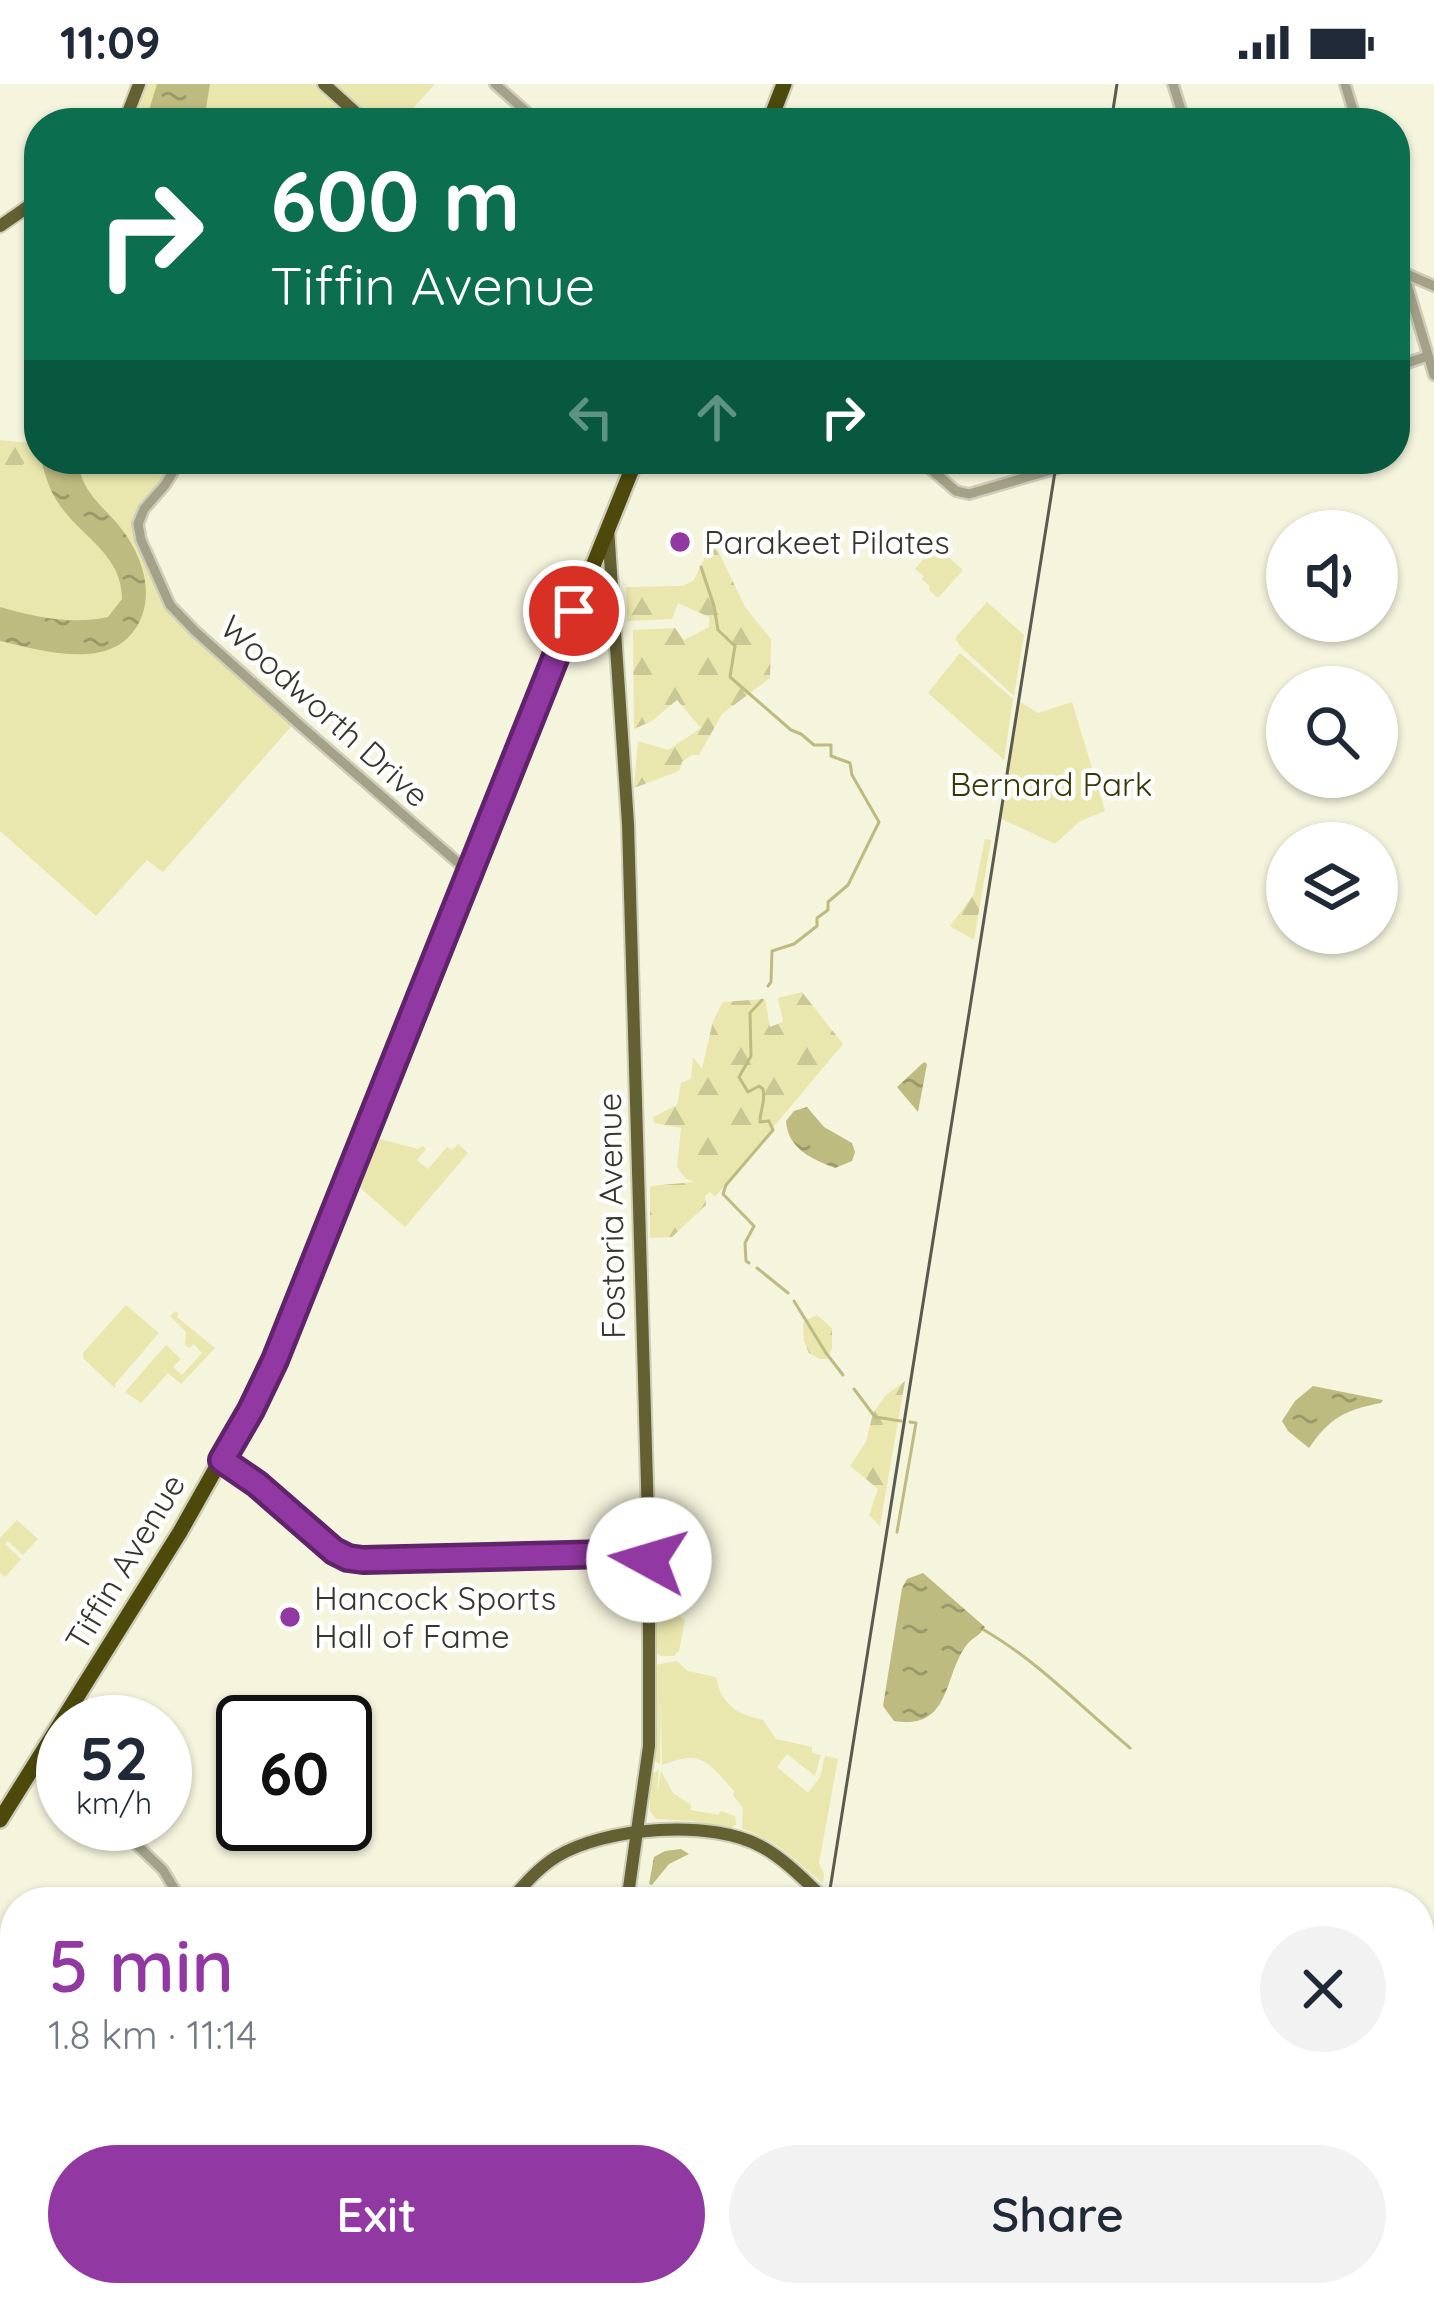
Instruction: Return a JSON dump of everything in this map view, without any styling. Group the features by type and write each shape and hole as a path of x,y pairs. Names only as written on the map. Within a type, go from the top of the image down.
{"highway":[{"name":"Tiffin Avenue","path":"78,1695 222,1460 275,1360 630,474"},
{"name":"Tiffin Avenue","path":"0,1820 36,1764"}],"main road":[{"path":"324,84 350,108"},
{"name":"Fostoria Avenue","path":"608,526 628,824 649,1553 649,1734 629,1887"},
{"path":"523,1887 566,1852 596,1841 669,1829 704,1830 755,1844 811,1887"}],"street":[{"path":"495,84 521,108"},
{"path":"1410,302 1434,375"},
{"path":"1410,362 1428,356"},
{"name":"Woodworth Drive","path":"172,474 139,520 139,532 170,604 417,830 470,872"},
{"path":"936,474 956,491 969,494 1038,474"},
{"path":"222,1460 348,1558 649,1553"},
{"path":"143,1851 173,1887"}],"green space":[{"path":"143,84 435,84 413,108 134,108"},
{"path":"0,440 24,442 24,474 169,474 138,524 166,598 296,721 163,872 147,860 96,916 0,831"},
{"path":"0,442 24,444 24,463 0,491"},
{"path":"713,540 745,607 771,639 770,678 722,714 699,755 682,762 679,771 634,788 638,741 668,750 701,728 677,700 634,729 633,630 675,628 684,640 709,627 709,617 678,603 672,619 627,621 626,587 683,586 694,580"},
{"path":"935,546 963,570 938,598 915,569"},
{"path":"987,602 1024,635 1014,696 955,638"},
{"path":"960,653 1013,699 1004,760 928,693"},
{"name":"Bernard Park","path":"1019,701 1038,713 1072,702 1105,811 1080,821 1055,844 1000,818"},
{"path":"985,839 991,840 974,940 950,926 974,894"},
{"path":"802,992 843,1044 715,1197 710,1192 705,1196 706,1205 672,1237 650,1238 650,1186 694,1182 677,1167 681,1128 654,1123 653,1117 677,1105 681,1083 691,1079 693,1057 702,1069 713,1021 723,1002 765,999 770,1027 783,1022 778,998"},
{"path":"376,1138 418,1149 423,1146 426,1149 417,1160 428,1169 447,1147 452,1150 458,1144 468,1153 405,1227 358,1186"},
{"path":"126,1305 159,1333 115,1384 116,1389 83,1353"},
{"path":"176,1311 177,1317 215,1348 181,1384 168,1373 141,1403 125,1392 166,1345 181,1359 173,1367 182,1375 202,1353 194,1344 185,1345 186,1332 170,1316"},
{"path":"817,1315 832,1328 827,1359 809,1353 804,1341 803,1322"},
{"path":"905,1381 880,1526 869,1515 878,1489 850,1466 866,1442 873,1413"},
{"path":"17,1520 38,1539 23,1555 8,1541 5,1544 21,1559 5,1577 0,1573 0,1538"},
{"path":"653,1561 692,1566 680,1616 685,1620 679,1651 674,1656 654,1652"},
{"path":"677,1661 688,1671 716,1677 726,1701 763,1720 776,1739 812,1747 812,1753 821,1755 815,1776 787,1754 777,1767 808,1793 820,1777 825,1756 838,1759 819,1863 823,1884 776,1845 742,1829 743,1808 710,1765 686,1758 662,1765 661,1698 660,1764 652,1759 655,1665"},
{"path":"659,1770 657,1793 661,1771 673,1793 691,1805 691,1810 718,1815 721,1811 735,1816 736,1825 656,1819 650,1811 650,1775"}],"water":[{"path":"157,84 210,84 206,108 150,108"},
{"path":"46,474 81,474 139,560 146,590 141,619 121,644 106,651 71,654 0,641 0,607 81,620 108,617 122,599 108,558 68,516"},
{"path":"927,1064 918,1112 897,1087"},
{"path":"807,1107 824,1127 852,1143 852,1161 835,1168 796,1146 786,1121 794,1111"},
{"path":"1313,1386 1383,1400 1339,1417 1309,1448 1282,1421"},
{"path":"923,1573 985,1627 965,1647 935,1710 912,1722 894,1721 883,1706 902,1588 907,1579"},
{"path":"681,1849 689,1854 669,1864 649,1884 654,1857"}],"waterway":[{"path":"701,567 718,630 735,646 730,677 791,730 814,745 831,745 831,756 850,763 879,822 848,885 828,902 817,926 794,944 772,951 768,986"},
{"path":"749,1263 745,1243 754,1226 723,1194 773,1130 769,1121 760,1122 763,1089 759,1086 748,1092 739,1077 751,1056 750,1013 762,1000"},
{"path":"757,1268 788,1293"},
{"path":"794,1301 843,1375"},
{"path":"854,1389 875,1417 901,1421"},
{"path":"897,1532 916,1423 910,1422"},
{"path":"984,1630 1042,1671 1130,1748"}],"railway":[{"path":"1113,108 1117,84"},
{"path":"830,1887 1055,474"}],"place":[{"name":"Parakeet Pilates","path":"680,542"},
{"name":"Hancock Sports Hall of Fame","path":"290,1617"}],"route":[{"path":"574,611 275,1360 222,1460 348,1558 649,1553 649,1560"}]}
